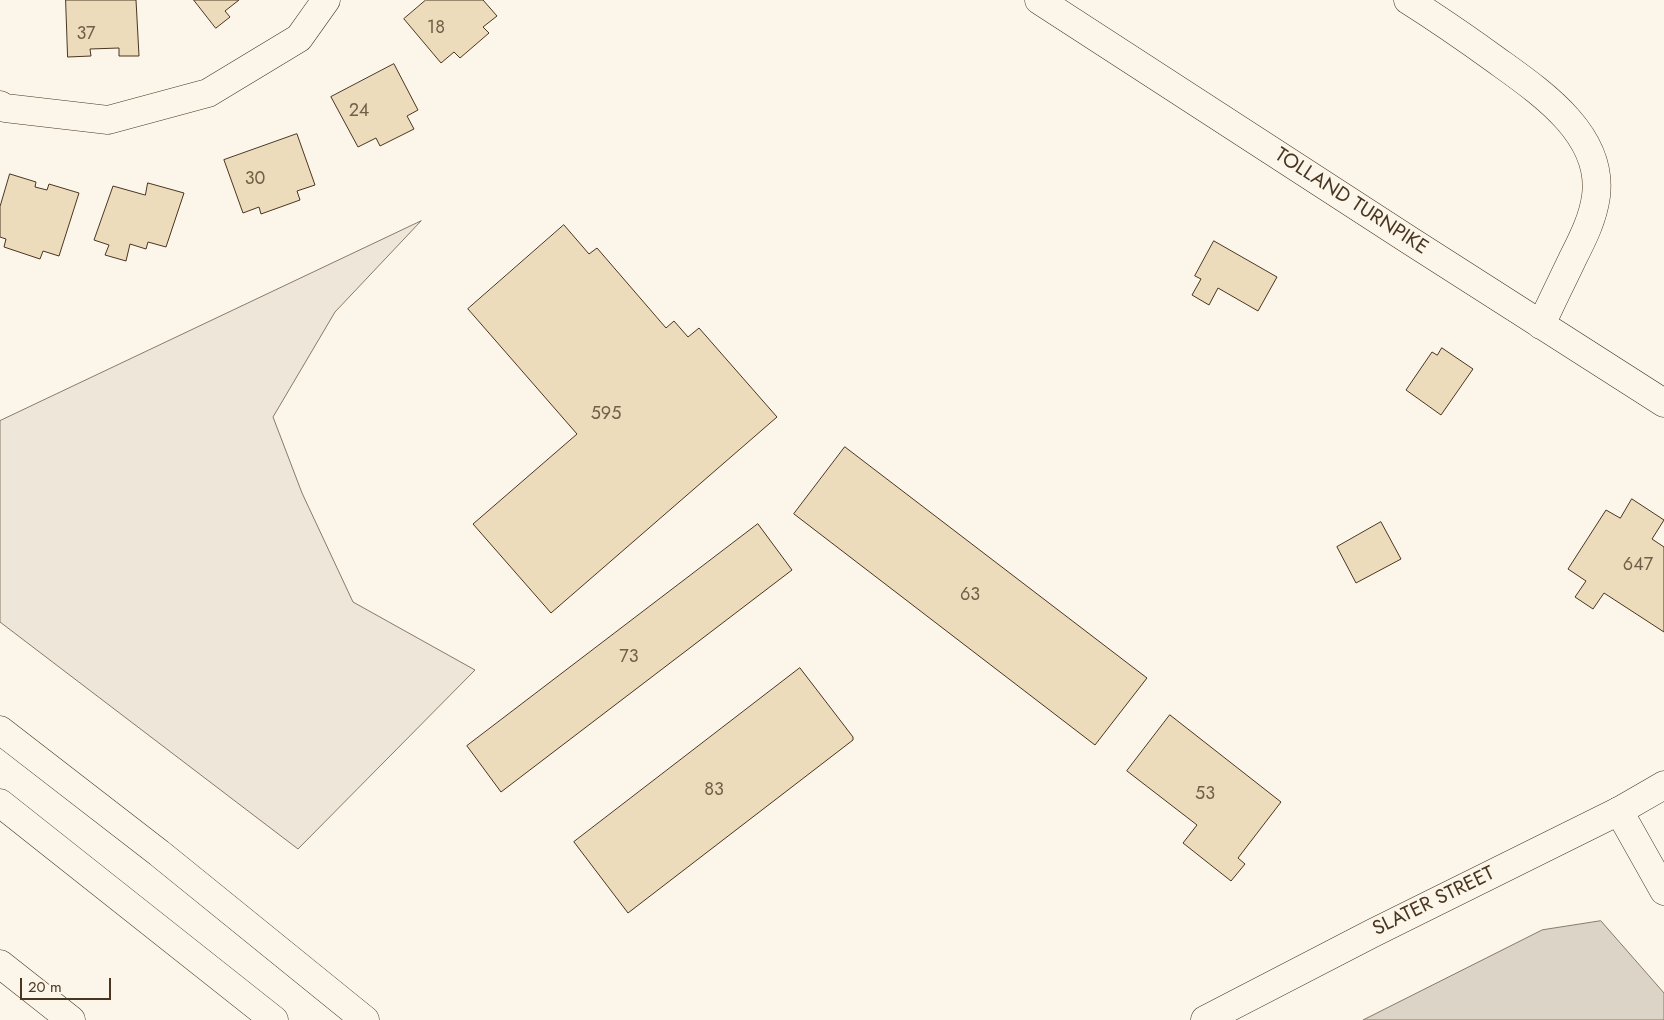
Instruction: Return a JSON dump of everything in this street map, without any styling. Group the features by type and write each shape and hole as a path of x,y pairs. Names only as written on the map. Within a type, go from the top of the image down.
{"main road":[{"path":"0,105 5,108 108,120 208,94 300,38 326,0"},
{"name":"TOLLAND TURNPIKE","path":"1039,0 1664,403"},
{"path":"1408,0 1463,36 1539,93 1572,125 1586,145 1592,158 1597,188 1592,216 1541,324"},
{"path":"0,730 159,854 365,1020"},
{"name":"SLATER STREET","path":"1205,1020 1373,933 1619,811 1664,785"},
{"path":"0,803 274,1020"},
{"path":"1619,811 1664,891"},
{"path":"0,964 71,1020"}],"shaded area":[{"path":"421,221 335,312 273,417 302,493 353,602 475,670 298,849 0,622 0,421"},
{"path":"1601,921 1664,993 1664,1020 1363,1020 1542,930"}],"building":[{"path":"66,0 136,0 139,56 119,56 119,48 90,49 91,56 68,57"},
{"path":"194,0 239,0 225,11 230,17 216,28"},
{"path":"426,0 483,0 497,16 483,27 489,33 460,58 454,52 441,63 404,19"},
{"path":"394,64 418,110 407,116 414,129 380,146 376,138 358,147 331,97"},
{"path":"297,134 315,185 297,191 300,200 261,214 259,207 243,213 224,160"},
{"path":"10,174 36,182 35,187 47,190 49,184 79,193 59,256 43,251 40,259 4,247 6,239 0,237 0,207"},
{"path":"148,183 184,193 166,247 148,242 146,249 130,244 126,261 105,255 109,245 94,240 113,186 145,195"},
{"path":"564,225 589,254 597,248 666,328 674,321 688,337 699,328 777,417 551,613 473,524 577,434 468,309"},
{"path":"1214,241 1277,277 1258,311 1218,288 1209,305 1192,295 1201,279 1195,276"},
{"path":"1442,348 1473,369 1441,415 1406,390 1432,352 1437,355"},
{"path":"845,447 1147,678 1095,745 794,514"},
{"path":"1632,499 1664,520 1652,539 1664,547 1664,632 1604,593 1593,609 1575,597 1586,581 1568,569 1606,510 1620,518"},
{"path":"1381,522 1401,559 1356,583 1337,547"},
{"path":"758,524 792,570 501,792 467,746"},
{"path":"800,668 853,737 853,740 628,913 574,842"},
{"path":"1170,715 1281,802 1238,858 1245,864 1231,881 1183,843 1197,825 1127,771"}]}
